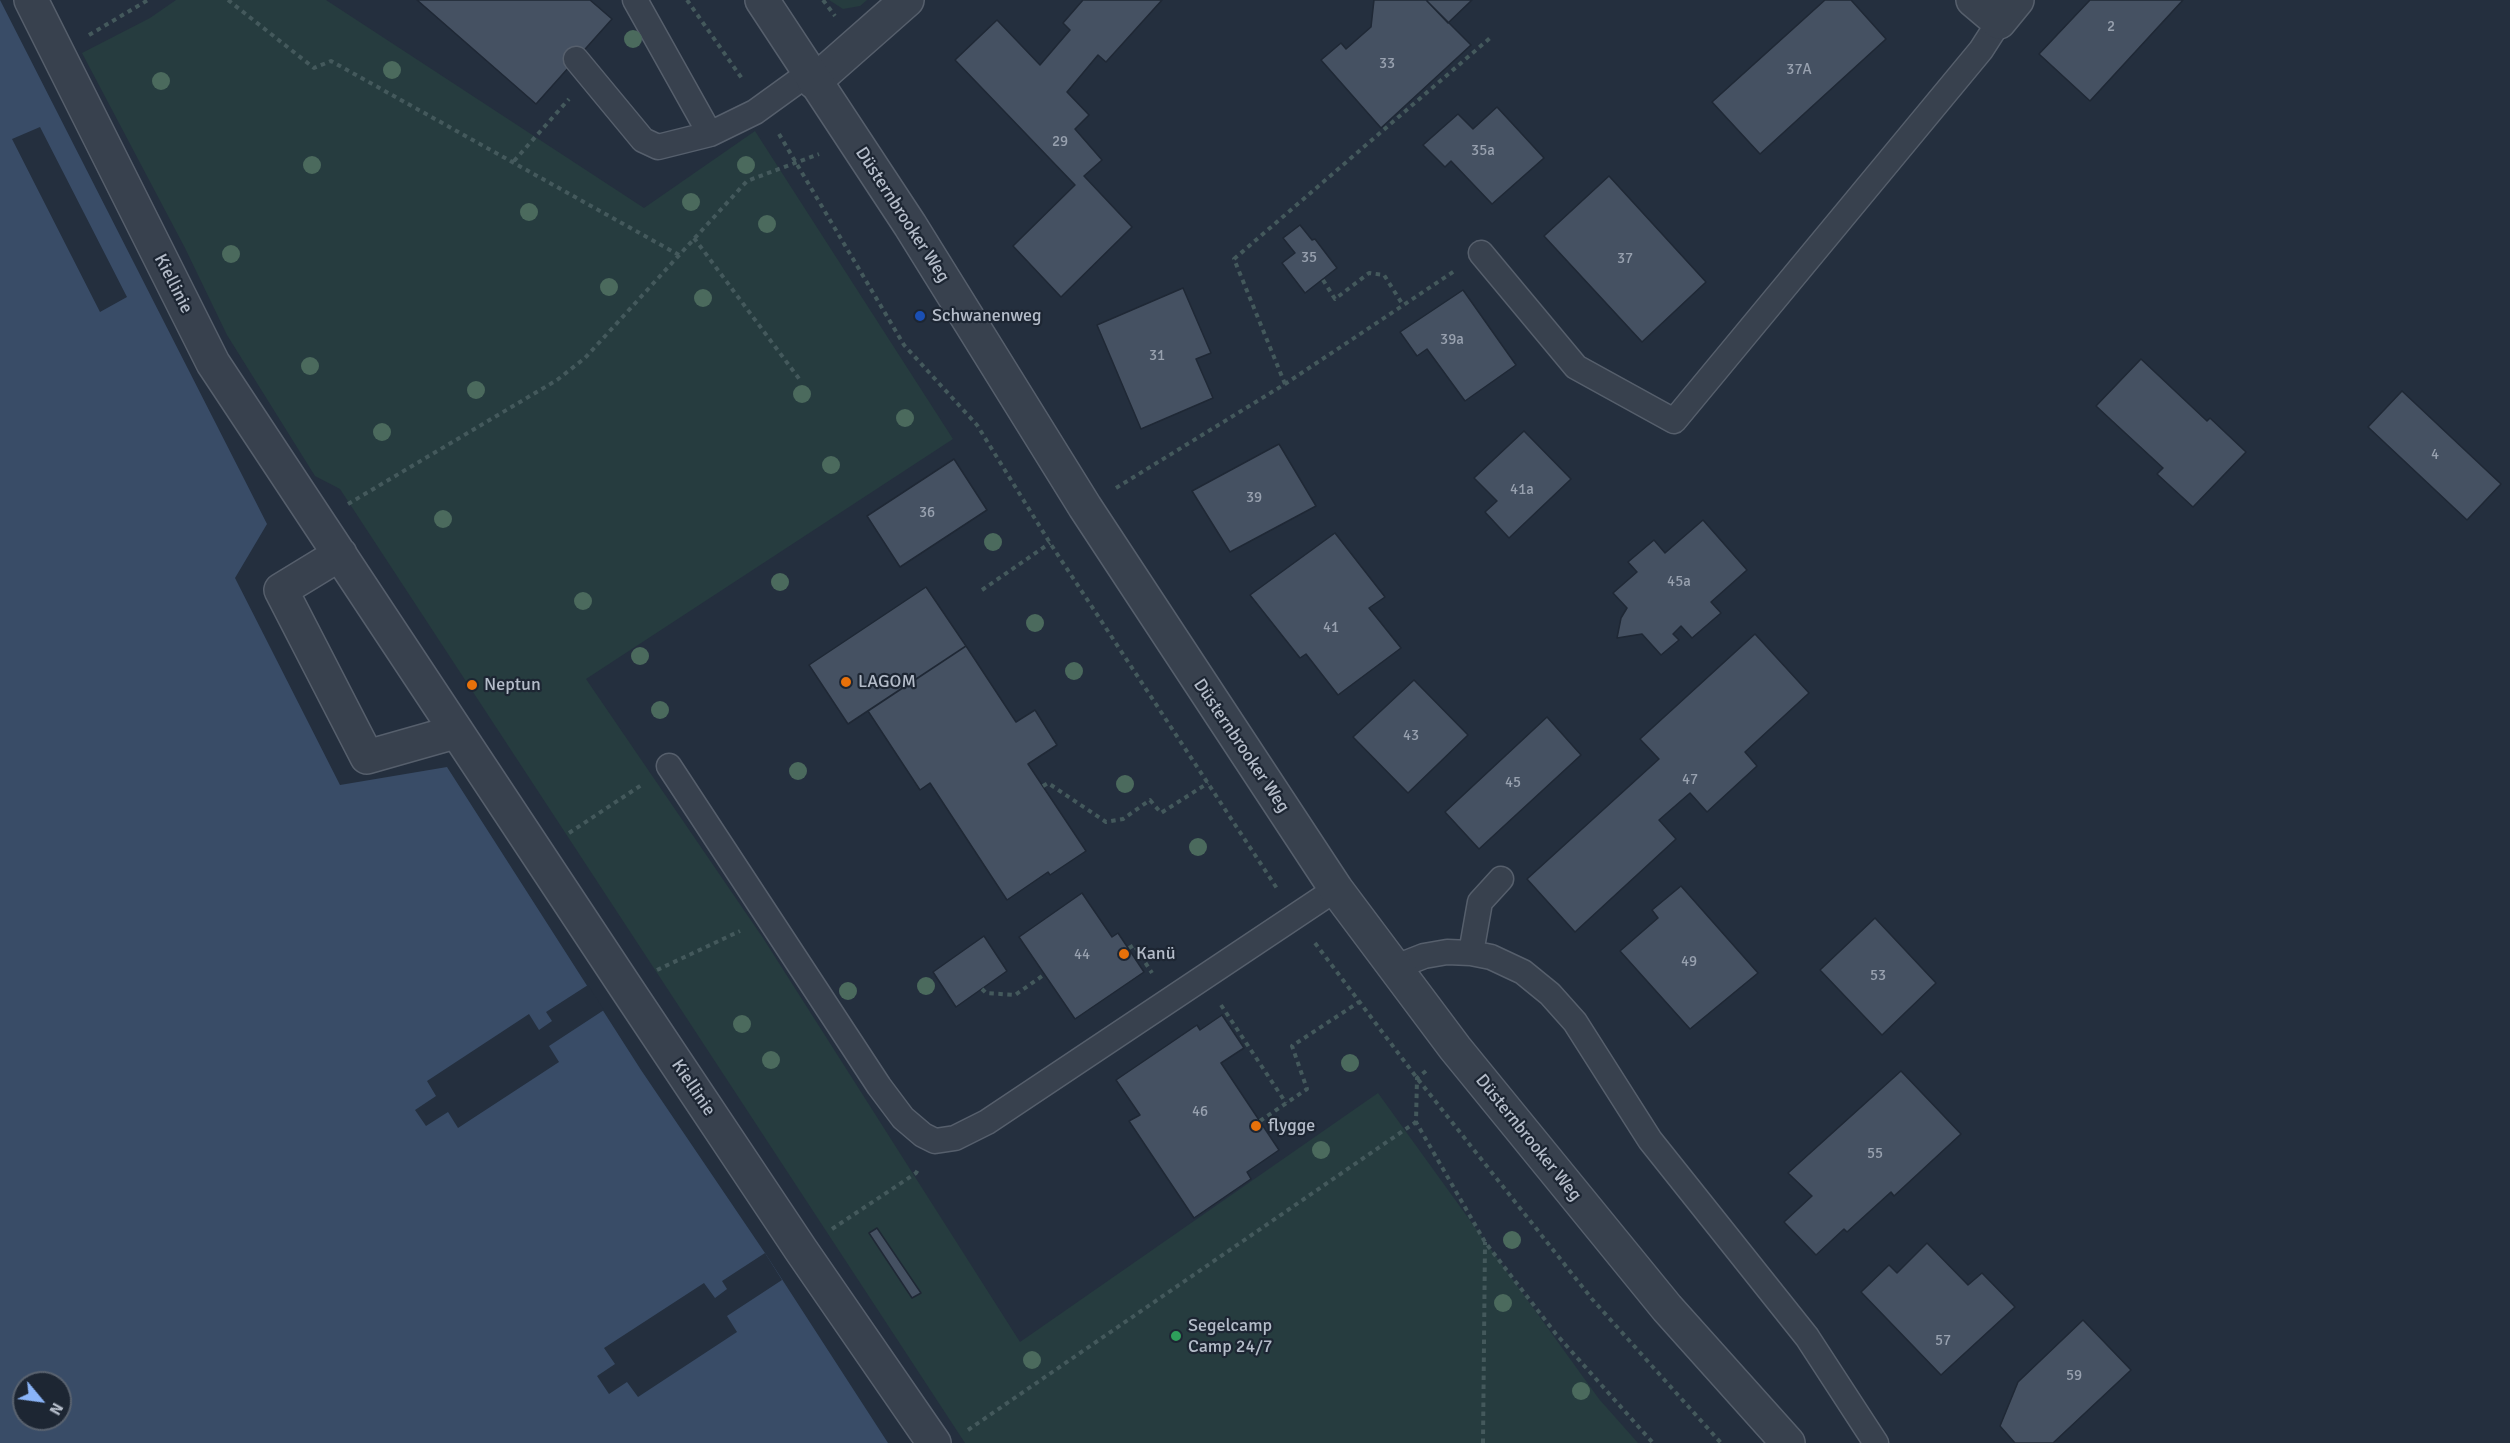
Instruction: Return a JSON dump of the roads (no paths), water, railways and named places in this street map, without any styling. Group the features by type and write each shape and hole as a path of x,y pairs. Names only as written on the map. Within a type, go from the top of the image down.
{"street":[{"name":"Kiellinie","path":"31,0 213,363 455,732 538,852 624,986 801,1250 947,1439"},
{"name":"Düsternbrooker Weg","path":"762,0 987,345 1085,507 1336,889 1455,1048 1667,1308 1788,1443"},
{"path":"811,78 908,0"},
{"path":"1973,0 2008,11"},
{"path":"340,554 280,590 367,757 455,732"}],"lane":[{"path":"635,0 710,134"},
{"path":"1481,253 1576,367 1674,421 1982,50 2008,11"},
{"path":"583,67 643,140 658,147 710,134 755,112 811,78"},
{"path":"669,766 879,1086 903,1118 923,1135 935,1141 955,1138 987,1122 1336,889"},
{"path":"1471,953 1480,902 1487,891 1501,879"},
{"path":"1396,967 1424,956 1447,952 1471,953 1491,957 1523,972 1550,994 1575,1022 1650,1140 1808,1337 1876,1443"}],"water":[{"path":"0,0 267,524 235,578 340,785 447,767 641,1070 765,1253 888,1443 0,1443"}],"place":[{"name":"Schwanenweg","path":"920,316"},
{"name":"LAGOM","path":"846,682"},
{"name":"Neptun","path":"472,685"},
{"name":"Kanü","path":"1124,954"},
{"name":"flygge","path":"1256,1126"},
{"name":"Segelcamp Camp 24/7","path":"1176,1336"}]}
